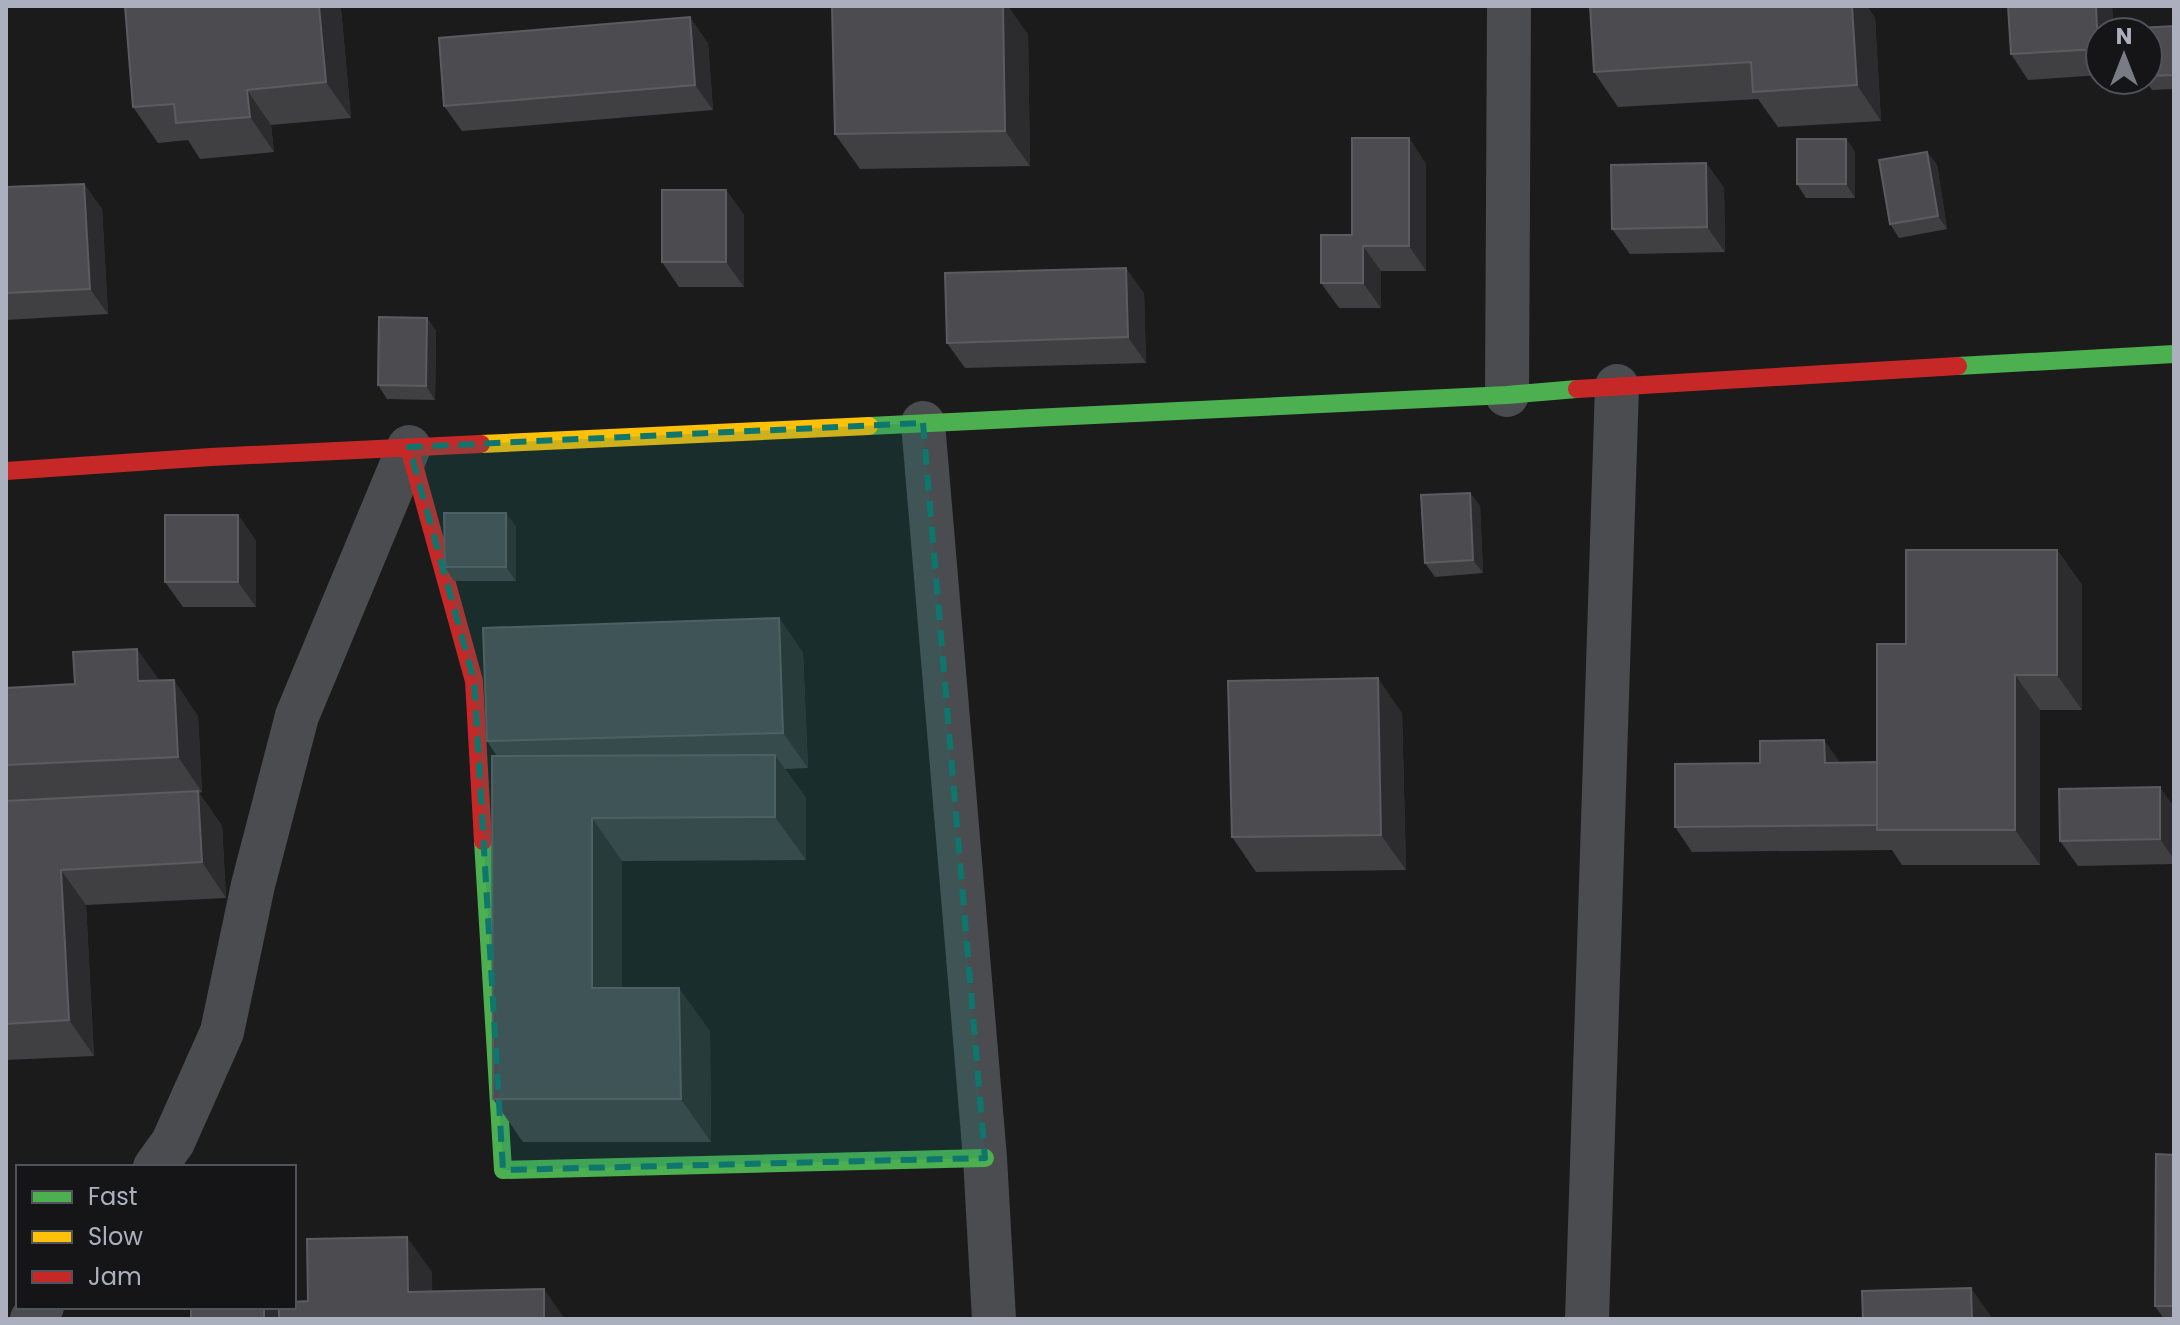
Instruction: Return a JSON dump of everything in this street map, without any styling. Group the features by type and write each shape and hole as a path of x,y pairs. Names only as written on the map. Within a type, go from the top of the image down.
{"street":[{"path":"1507,395 1509,6"},
{"path":"6,471 211,457 1507,395 2174,354"},
{"path":"1587,1319 1617,386"},
{"path":"923,423 985,1158 994,1319"},
{"path":"409,447 474,681 503,1170 985,1158"},
{"path":"156,1165 173,1142 222,1032 253,885 297,716 409,447"}],"highlighted area":[{"path":"923,423 985,1158 503,1170 474,681 409,447"}],"building":[{"path":"125,6 319,6 326,82 247,90 250,117 176,123 174,104 133,107"},
{"path":"832,6 1003,6 1005,131 835,134"},
{"path":"1590,6 1852,6 1857,85 1753,92 1751,62 1594,72"},
{"path":"2008,6 2096,6 2096,16 2084,16 2084,50 2011,54"},
{"path":"690,17 695,85 444,106 439,38"},
{"path":"2174,26 2174,75 2164,75 2164,27"},
{"path":"1352,138 1409,138 1409,246 1363,246 1363,283 1321,283 1321,235 1352,235"},
{"path":"1797,139 1846,139 1846,184 1797,184"},
{"path":"1927,152 1938,216 1890,224 1879,160"},
{"path":"1706,163 1707,227 1612,229 1611,165"},
{"path":"84,184 90,289 6,293 6,187"},
{"path":"662,190 726,190 726,262 662,262"},
{"path":"1126,268 1128,337 947,343 945,273"},
{"path":"379,317 427,318 426,386 378,385"},
{"path":"1470,493 1473,560 1425,563 1421,495"},
{"path":"444,513 506,513 506,567 445,567"},
{"path":"165,515 238,515 238,582 165,582"},
{"path":"1906,550 2057,550 2057,675 2015,675 2015,830 1877,830 1877,644 1906,644"},
{"path":"779,618 783,733 487,741 483,628"},
{"path":"137,649 138,681 174,680 178,757 6,765 6,688 75,684 73,652"},
{"path":"1378,678 1381,835 1232,837 1228,681"},
{"path":"1824,740 1825,763 1877,762 1877,825 1675,827 1675,764 1760,763 1760,741"},
{"path":"775,755 775,817 592,818 592,988 679,988 681,1099 493,1099 492,756"},
{"path":"2160,787 2160,839 2060,841 2059,789"},
{"path":"198,791 202,862 61,870 69,1020 6,1024 6,801"},
{"path":"2156,1154 2174,1155 2174,1306 2155,1306"},
{"path":"407,1237 408,1292 544,1289 544,1319 279,1319 279,1309 296,1309 296,1302 308,1301 307,1239"},
{"path":"1971,1288 1972,1319 1863,1319 1862,1291"},
{"path":"191,1309 264,1309 264,1319 191,1319"}],"traffic: fast":[{"path":"1958,366 2174,354"},
{"path":"869,426 1577,389"},
{"path":"483,841 503,1170 985,1158"}],"traffic: slow":[{"path":"481,444 869,426"}],"traffic: jam":[{"path":"1577,389 1958,366"},
{"path":"6,471 481,444"},
{"path":"409,447 474,681 483,841"}]}
